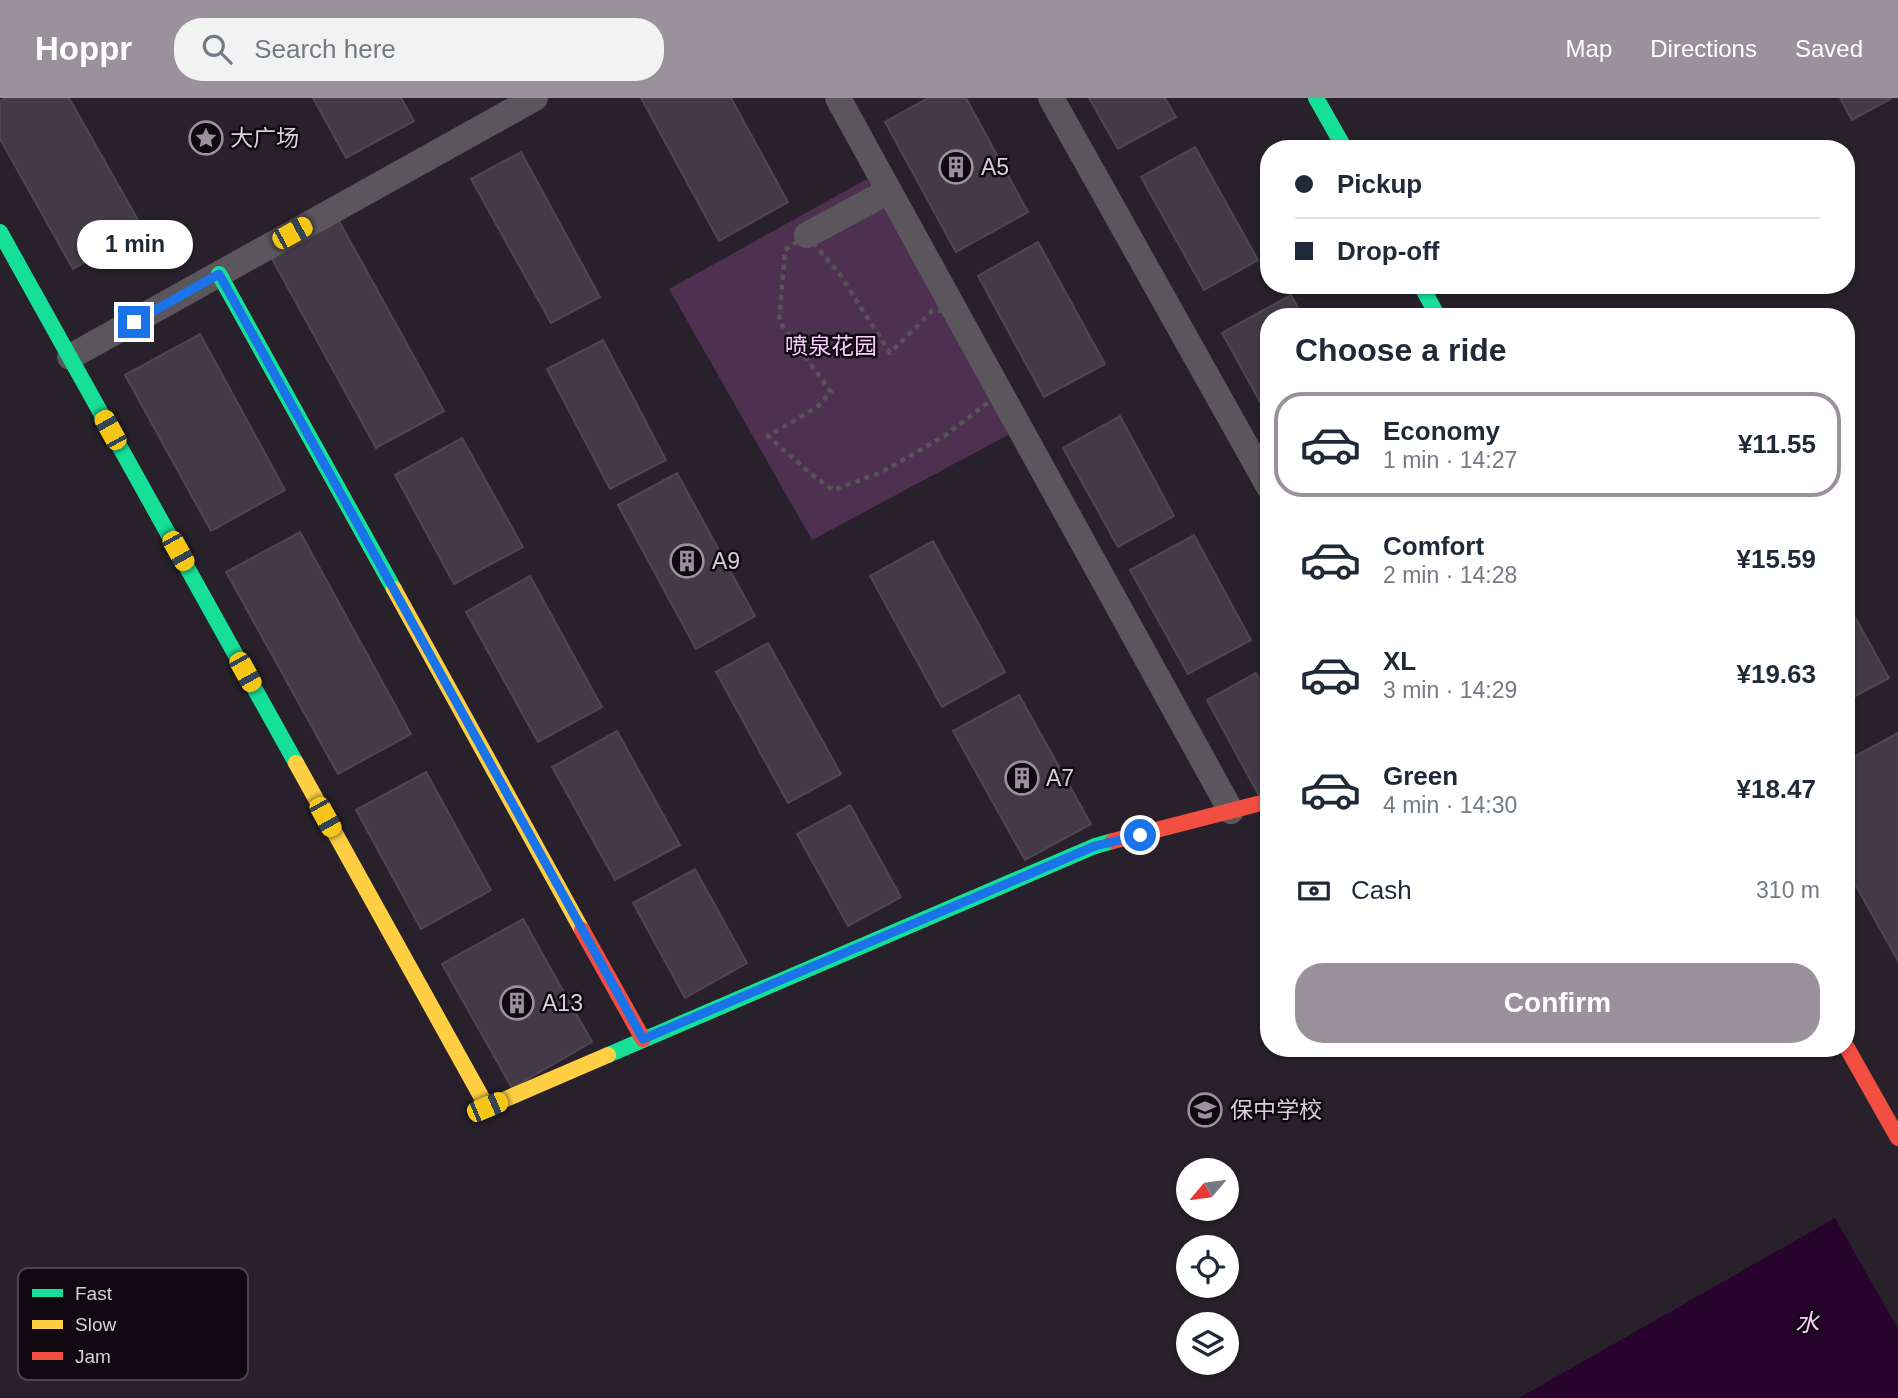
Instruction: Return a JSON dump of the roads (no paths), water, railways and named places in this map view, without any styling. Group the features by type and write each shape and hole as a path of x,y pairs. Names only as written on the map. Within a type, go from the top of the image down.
{"street":[{"path":"70,358 535,98"},
{"path":"838,98 1231,811"},
{"path":"1051,98 1260,471"},
{"path":"1316,98 1340,140"},
{"path":"807,235 889,191"},
{"path":"0,232 487,1107 1095,846 1260,803"},
{"path":"219,274 643,1039"},
{"path":"1852,1057 1898,1138"}],"water":[{"name":"水","path":"1835,1218 1898,1329 1898,1398 1519,1398"}],"place":[{"name":"大广场","path":"206,138"},
{"name":"A5","path":"956,167"},
{"name":"A9","path":"687,561"},
{"name":"A7","path":"1022,778"},
{"name":"A13","path":"517,1003"},
{"name":"保中学校","path":"1205,1110"}],"park label":[{"name":"喷泉花园","path":"831,346"}]}
